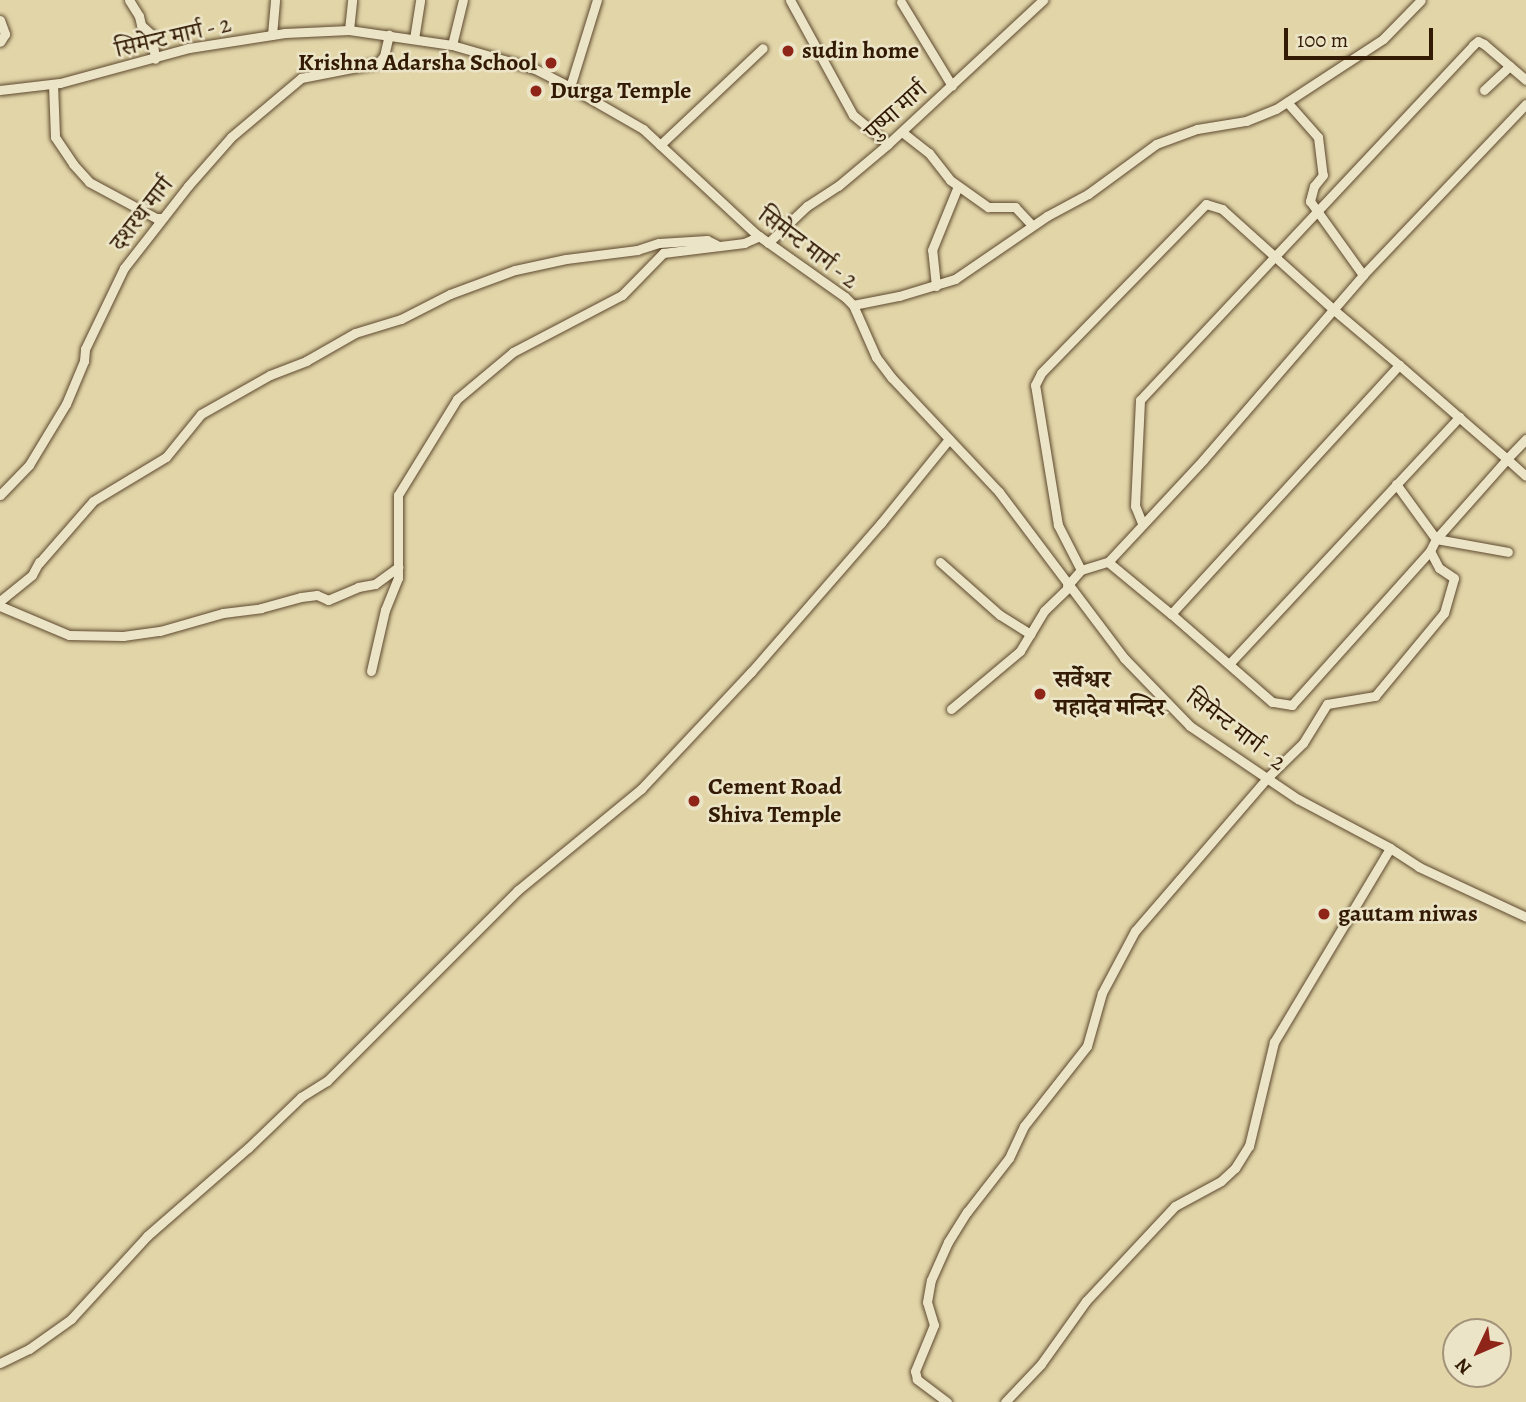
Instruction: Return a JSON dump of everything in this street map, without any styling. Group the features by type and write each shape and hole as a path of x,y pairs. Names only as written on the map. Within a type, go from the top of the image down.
{"street":[{"path":"129,0 141,25 152,35 155,59"},
{"path":"272,35 275,0"},
{"path":"349,30 352,0"},
{"path":"414,39 420,0"},
{"path":"452,45 463,0"},
{"path":"570,87 597,0"},
{"path":"790,0 853,115 888,144"},
{"name":"पुष्पा मार्ग","path":"764,240 807,206 838,186 902,132 1043,0"},
{"path":"853,305 956,279 1032,225 1088,194 1156,144 1197,129 1246,121 1287,102 1383,39 1421,0"},
{"path":"901,2 952,86"},
{"path":"0,20 5,34 0,42"},
{"name":"सिमेन्ट मार्ग - 2","path":"0,90 53,84 189,48 272,35 349,30 452,45 535,69 570,87 643,129 764,240 853,305 876,358 999,492 1124,658 1190,726 1298,799 1390,848 1419,867 1526,917"},
{"name":"दशरथ मार्ग","path":"0,495 29,465 56,421 85,361 85,349 124,268 161,218 231,137 301,78 378,63 389,35"},
{"path":"1142,523 1135,506 1140,400 1478,41 1526,80"},
{"path":"660,145 763,48"},
{"path":"1484,90 1510,66"},
{"path":"53,84 55,137 73,164 89,182 156,218 161,218"},
{"path":"1287,102 1318,137 1323,175 1314,186 1310,201 1363,275"},
{"path":"951,709 1020,651 1054,598 1068,587 1081,570 1108,562 1203,460 1363,275 1526,104"},
{"path":"902,132 929,153 958,186 988,207 1015,207 1032,225"},
{"path":"936,286 932,250 958,186"},
{"path":"1081,570 1058,525 1035,385 1041,373 1206,204 1222,209 1275,259 1526,476"},
{"path":"398,567 375,584 358,587 328,600 317,596 301,597 261,608 223,613 160,631 123,636 69,635 0,603 32,575 39,562 93,500 166,457 201,414 270,375 306,361 355,333 401,319 450,295 515,270 566,259 638,250 659,243 706,240 717,245"},
{"path":"371,671 386,610 398,578 398,495 429,449 434,431 457,399 513,352 622,295 663,253 764,240"},
{"path":"1171,614 1399,365"},
{"path":"1229,664 1459,417"},
{"path":"0,1363 29,1349 71,1319 147,1236 248,1149 300,1097 327,1081 518,890 641,789 751,672 881,523 949,439"},
{"path":"1108,562 1272,702 1292,705 1526,439"},
{"path":"1396,484 1437,539 1508,552"},
{"path":"947,1402 917,1379 915,1371 934,1325 927,1302 931,1280 948,1242 967,1212 1010,1158 1024,1126 1087,1046 1102,993 1135,931 1267,778 1303,743 1326,704 1375,696 1444,613 1454,578 1439,568 1430,551"},
{"path":"940,562 1000,615 1031,634"},
{"path":"1005,1402 1041,1364 1086,1301 1175,1206 1221,1181 1235,1168 1249,1146 1274,1042 1390,848"}],"place":[{"name":"sudin home","path":"788,51"},
{"name":"Krishna Adarsha School","path":"551,63"},
{"name":"Durga Temple","path":"536,91"},
{"name":"सर्वेश्वर महादेव मन्दिर","path":"1040,694"},
{"name":"Cement Road Shiva Temple","path":"694,801"},
{"name":"gautam niwas","path":"1324,914"}]}
